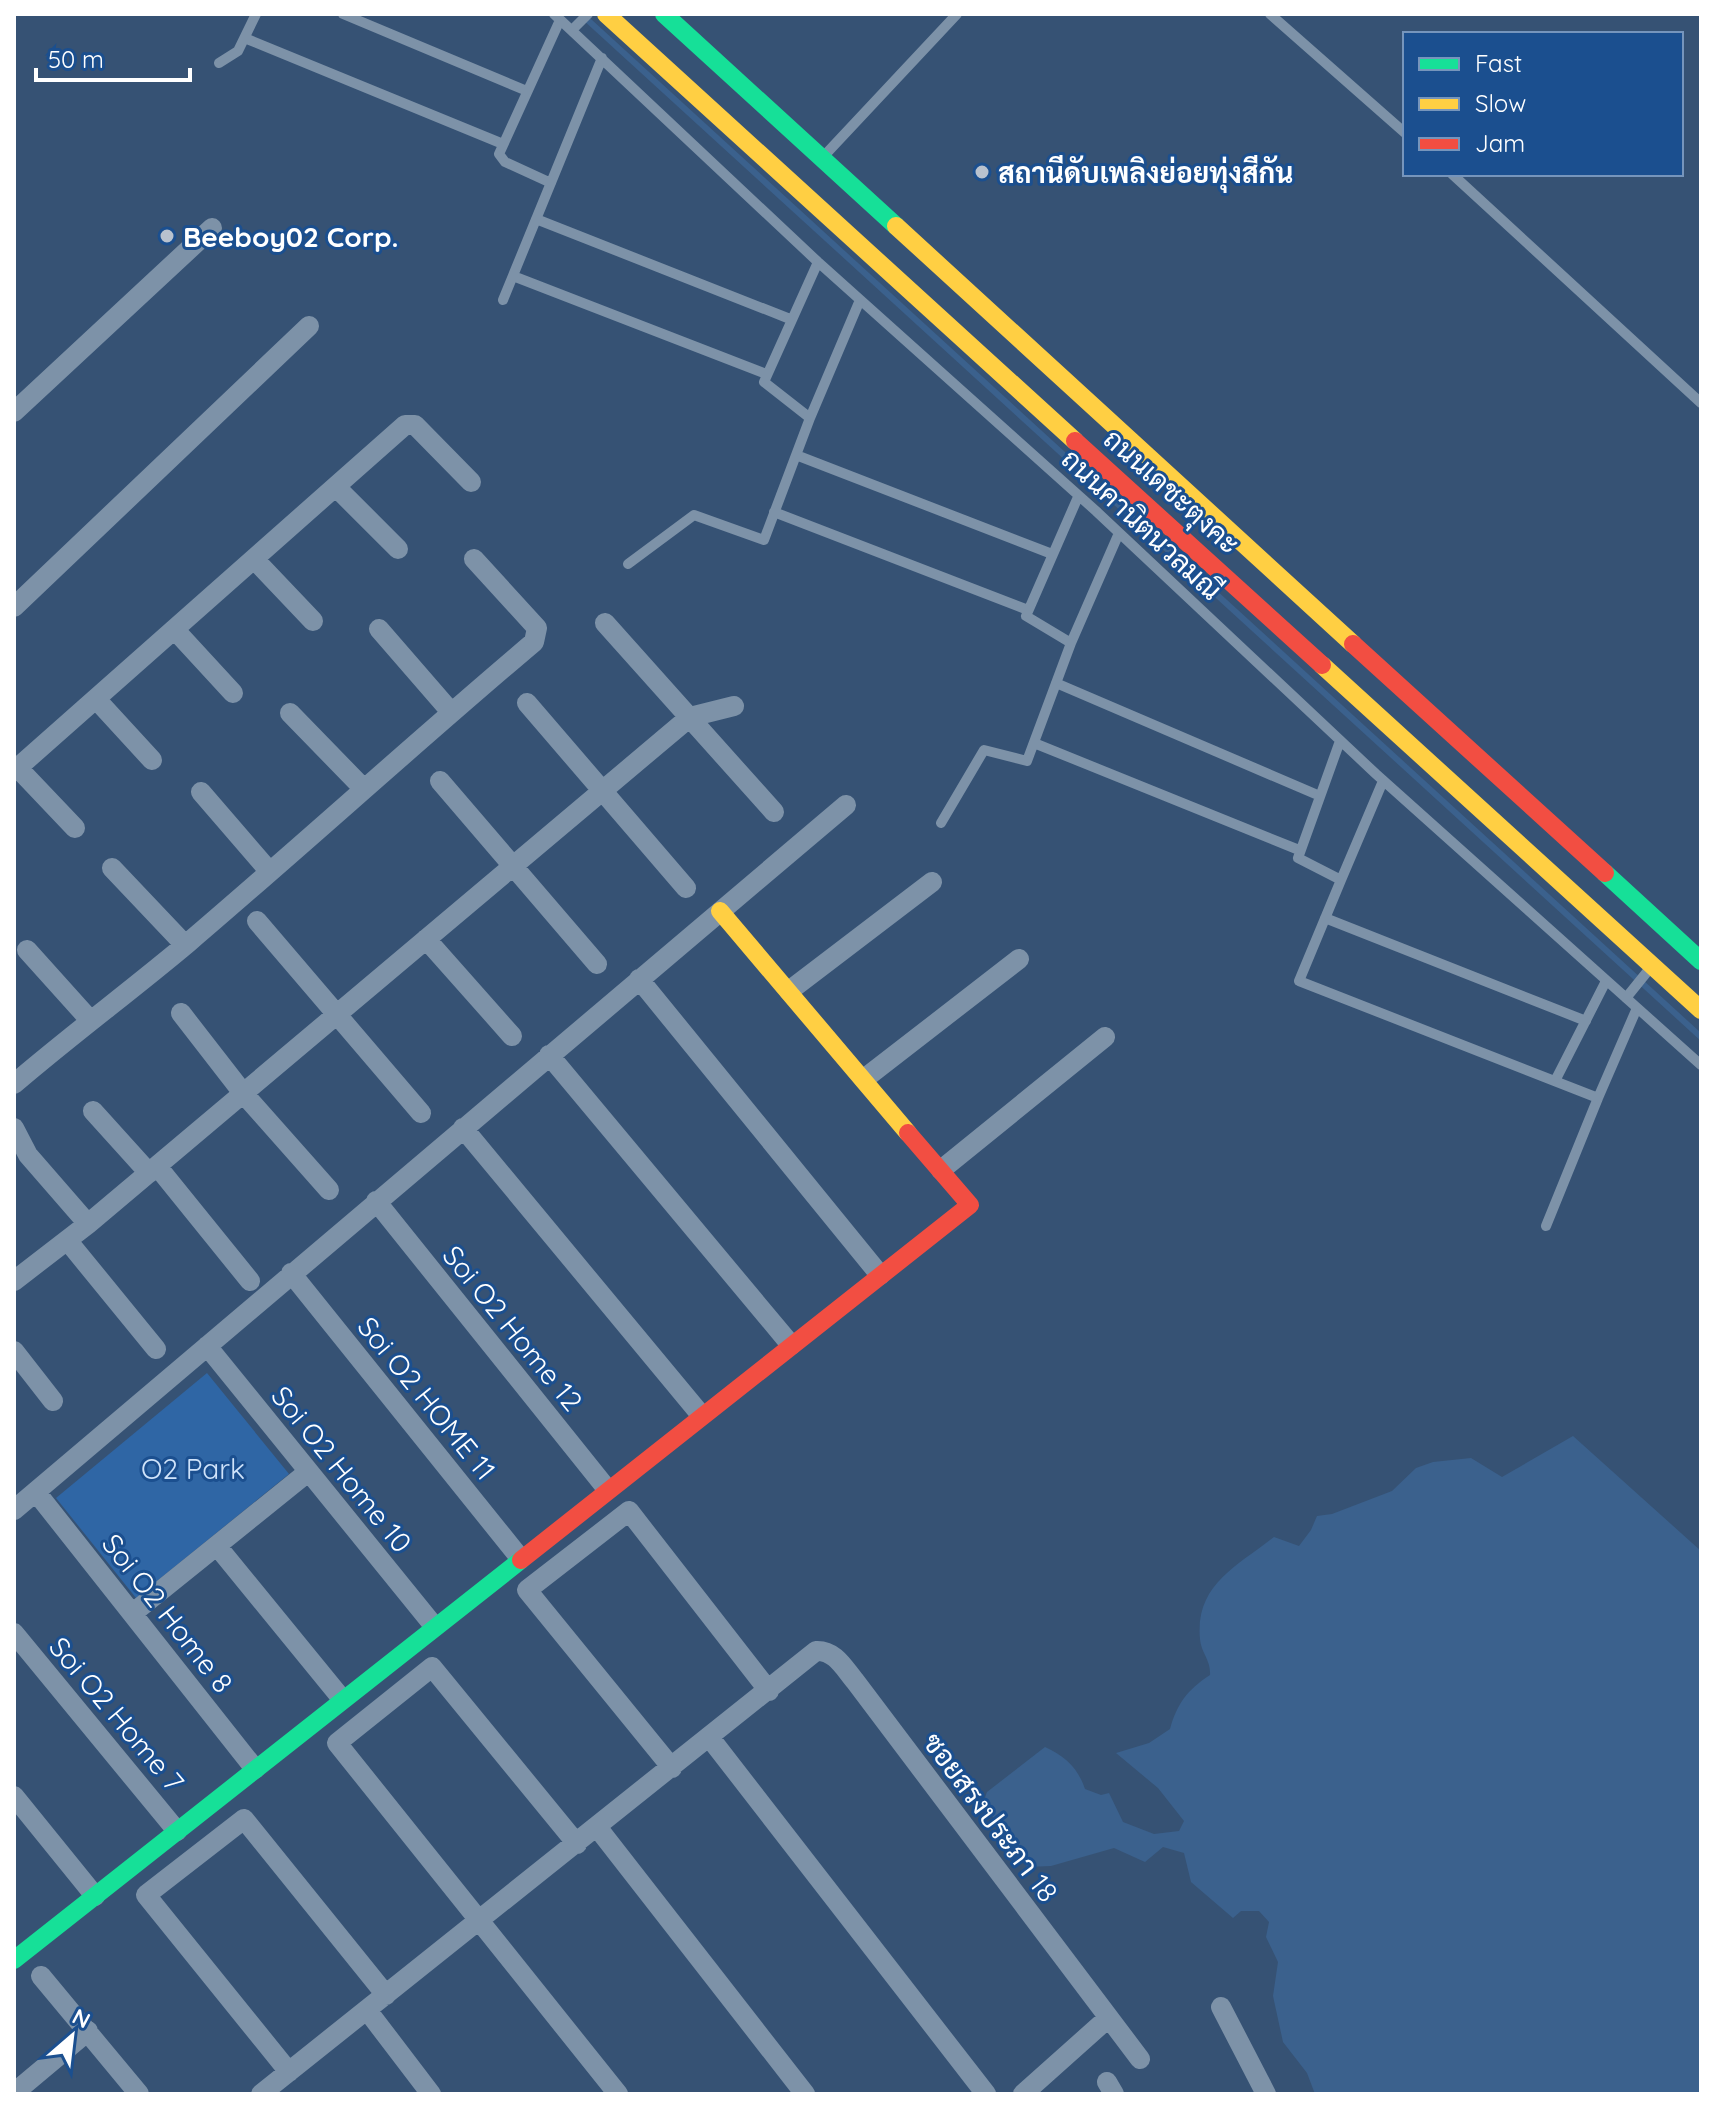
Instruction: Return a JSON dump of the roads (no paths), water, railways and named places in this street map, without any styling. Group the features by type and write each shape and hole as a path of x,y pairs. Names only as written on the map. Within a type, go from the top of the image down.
{"street":[{"name":"ถนนเดชะตุงคะ","path":"606,14 1155,513 1649,969 1701,1010"},
{"name":"ถนนเดชะตุงคะ","path":"664,14 1701,961"},
{"path":"14,412 212,228"},
{"path":"14,607 309,326"},
{"path":"75,828 16,770 405,425 415,425 471,482"},
{"path":"1155,513 1180,486"},
{"path":"336,487 398,549"},
{"path":"254,559 313,621"},
{"path":"14,1084 89,1019 185,945 362,787 534,642 537,628 474,559"},
{"path":"605,623 774,812"},
{"path":"379,629 451,712"},
{"path":"175,630 233,693"},
{"path":"96,699 152,760"},
{"path":"527,703 686,888"},
{"path":"14,1281 153,1170 690,717 734,706"},
{"path":"290,713 362,787"},
{"path":"440,781 511,868 597,964"},
{"path":"201,792 270,872"},
{"path":"14,1510 846,805"},
{"path":"112,868 185,945"},
{"path":"789,991 932,882"},
{"path":"14,1960 970,1205 720,911"},
{"path":"257,921 421,1113"},
{"path":"426,939 512,1036"},
{"path":"27,950 89,1019"},
{"path":"864,1079 1019,959"},
{"path":"639,979 880,1275"},
{"path":"181,1013 243,1093 329,1190"},
{"path":"941,1170 1105,1037"},
{"path":"549,1055 791,1345"},
{"path":"93,1111 153,1170 250,1281"},
{"path":"14,1128 28,1155 88,1224"},
{"path":"463,1128 701,1415"},
{"name":"Soi O2 Home 12","path":"376,1201 607,1489"},
{"path":"67,1240 156,1349"},
{"name":"Soi O2 HOME 11","path":"291,1273 520,1558"},
{"name":"Soi O2 Home 10","path":"207,1346 434,1626"},
{"path":"14,1351 53,1401"},
{"path":"133,1613 308,1472"},
{"name":"Soi O2 Home 8","path":"36,1492 255,1769"},
{"path":"261,2094 577,1844 769,1691 629,1511 527,1590 672,1768"},
{"path":"217,1546 342,1699"},
{"name":"Soi O2 Home 7","path":"14,1633 177,1831"},
{"name":"ซอยสรงประภา 18","path":"769,1691 816,1651 828,1651 855,1681 1140,2059"},
{"path":"577,1844 432,1667 337,1743 481,1919 618,2094"},
{"path":"710,1738 986,2094"},
{"path":"14,1796 95,1896"},
{"path":"289,2072 146,1895 244,1819 386,1995"},
{"path":"597,1827 805,2094"},
{"path":"41,1976 139,2094"},
{"path":"1221,2007 1266,2094"},
{"path":"367,2010 431,2094"},
{"path":"1023,2094 1107,2019"},
{"path":"14,2093 88,2031"}],"lane":[{"path":"219,63 238,51 247,39 256,14"},
{"path":"343,14 527,91"},
{"path":"575,27 588,14"},
{"path":"822,159 957,14"},
{"path":"1270,14 1403,131"},
{"path":"551,183 505,162 499,154 557,17"},
{"name":"ถนนคานิตนวลมณี","path":"557,17 575,27 602,58 818,262 1119,533 1383,781 1606,981 1628,994 1637,1008 1701,1065"},
{"path":"247,39 503,144"},
{"path":"503,300 602,58"},
{"path":"1454,176 1701,403"},
{"path":"536,219 790,319"},
{"path":"810,418 766,386 766,374 818,262"},
{"path":"513,276 766,374"},
{"path":"628,564 694,515 764,540 810,418 860,300"},
{"path":"796,455 1052,554"},
{"path":"1071,643 1027,618 1078,497"},
{"path":"774,512 1028,610"},
{"path":"941,823 984,750 1027,761 1071,643 1119,533"},
{"path":"1056,683 1320,796"},
{"path":"1340,741 1298,858 1341,880"},
{"path":"1034,743 1299,850"},
{"path":"1383,781 1299,981 1598,1098"},
{"path":"1325,918 1586,1021"},
{"path":"1628,994 1649,969"},
{"path":"1555,1081 1606,981"},
{"path":"1546,1226 1637,1008"}],"waterway":[{"path":"581,14 1701,1037"}],"place":[{"name":"สถานีดับเพลิงย่อยทุ่งสีกัน","path":"982,172"},
{"name":"Beeboy02 Corp.","path":"167,236"}],"park label":[{"name":"O2 Park","path":"193,1468"}]}
